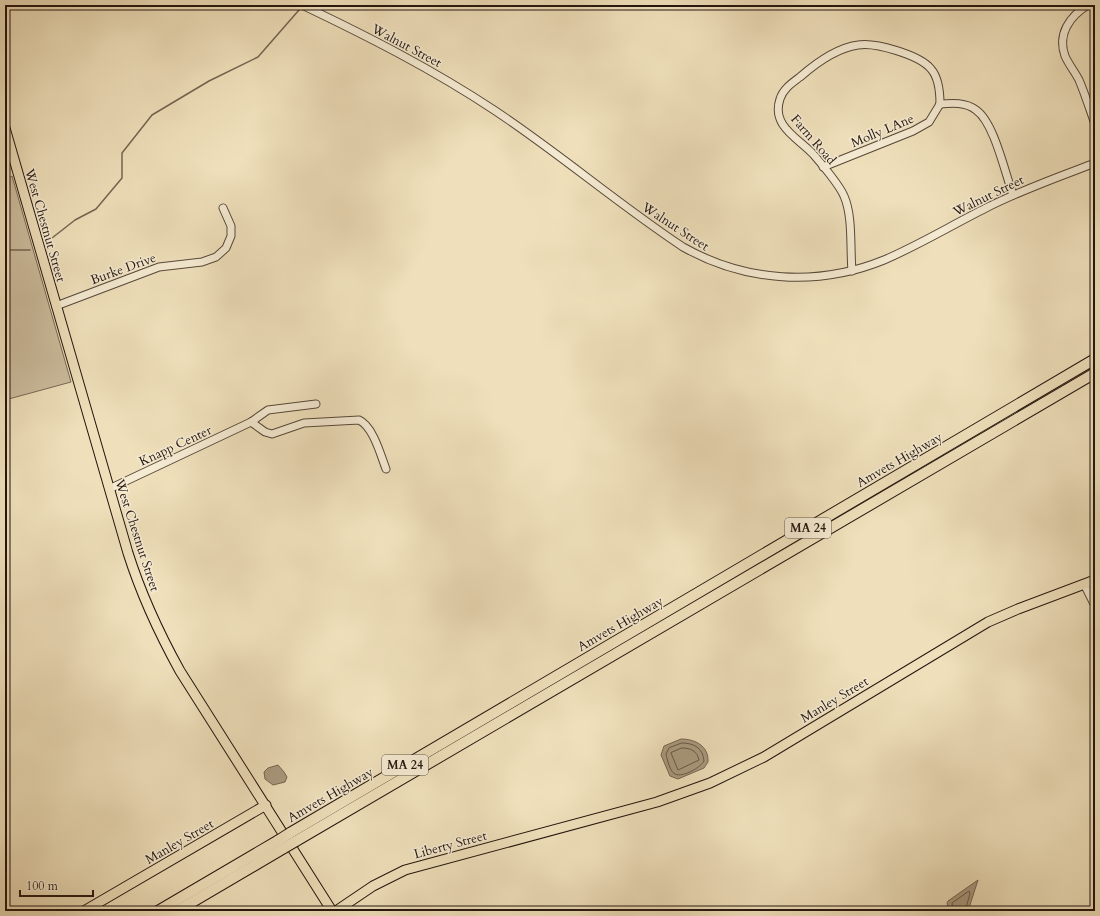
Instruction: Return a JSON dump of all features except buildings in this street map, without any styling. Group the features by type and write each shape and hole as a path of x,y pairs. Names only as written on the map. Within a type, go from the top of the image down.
{"highway":[{"name":"Amvets Highway","path":"293,837 1095,359"},
{"name":"Amvets Highway","path":"158,911 281,844 1095,373"},
{"name":"Amvets Highway","path":"177,911 281,844"}],"main road":[{"name":"West Chestnut Street","path":"5,128 109,490 135,574 160,633 188,684 332,911"},
{"name":"Manley Street","path":"579,823 675,797 731,774 764,757 988,622 1095,580"},
{"name":"Manley Street","path":"84,911 266,805"},
{"name":"Liberty Street","path":"336,911 373,886 405,870 579,823"}],"street":[{"name":"Walnut Street","path":"302,5 398,52 454,85 537,140 661,233 704,259 740,271 776,277 816,277 852,271 897,254 1013,195 1095,163"},
{"path":"1088,5 1076,12 1068,23 1062,42 1066,58 1080,81 1095,124"},
{"name":"Farm Road","path":"852,271 848,207 844,194 813,154 792,137 785,128 778,113 779,99 784,90 826,56 856,45 868,44 897,51 930,68 936,78 940,104"},
{"path":"940,104 966,105 976,109 986,118 991,128 1013,195"},
{"name":"Molly LAne","path":"823,167 913,131 929,122 940,104"},
{"name":"Burke Drive","path":"56,306 159,267 202,262 216,257 226,248 231,236 230,226 223,208"},
{"name":"Knapp Center","path":"109,490 251,422 268,410 316,404"},
{"path":"251,422 265,432 272,434 304,423 359,420 365,424 370,431 386,469"},
{"path":"1084,584 1095,606"}],"shaded area":[{"path":"12,176 71,382 5,400 5,180"}],"water":[{"path":"681,739 691,740 700,744 708,756 708,762 704,768 678,779 670,776 661,755 664,746"},
{"path":"278,765 287,777 285,782 273,785 265,779 264,772 268,768"},
{"path":"978,880 968,911 949,911 948,901"}],"waterway":[{"path":"52,238 75,220 96,209 122,178 122,153 152,115 209,81 258,57 299,10"},
{"path":"5,250 30,250"}]}
